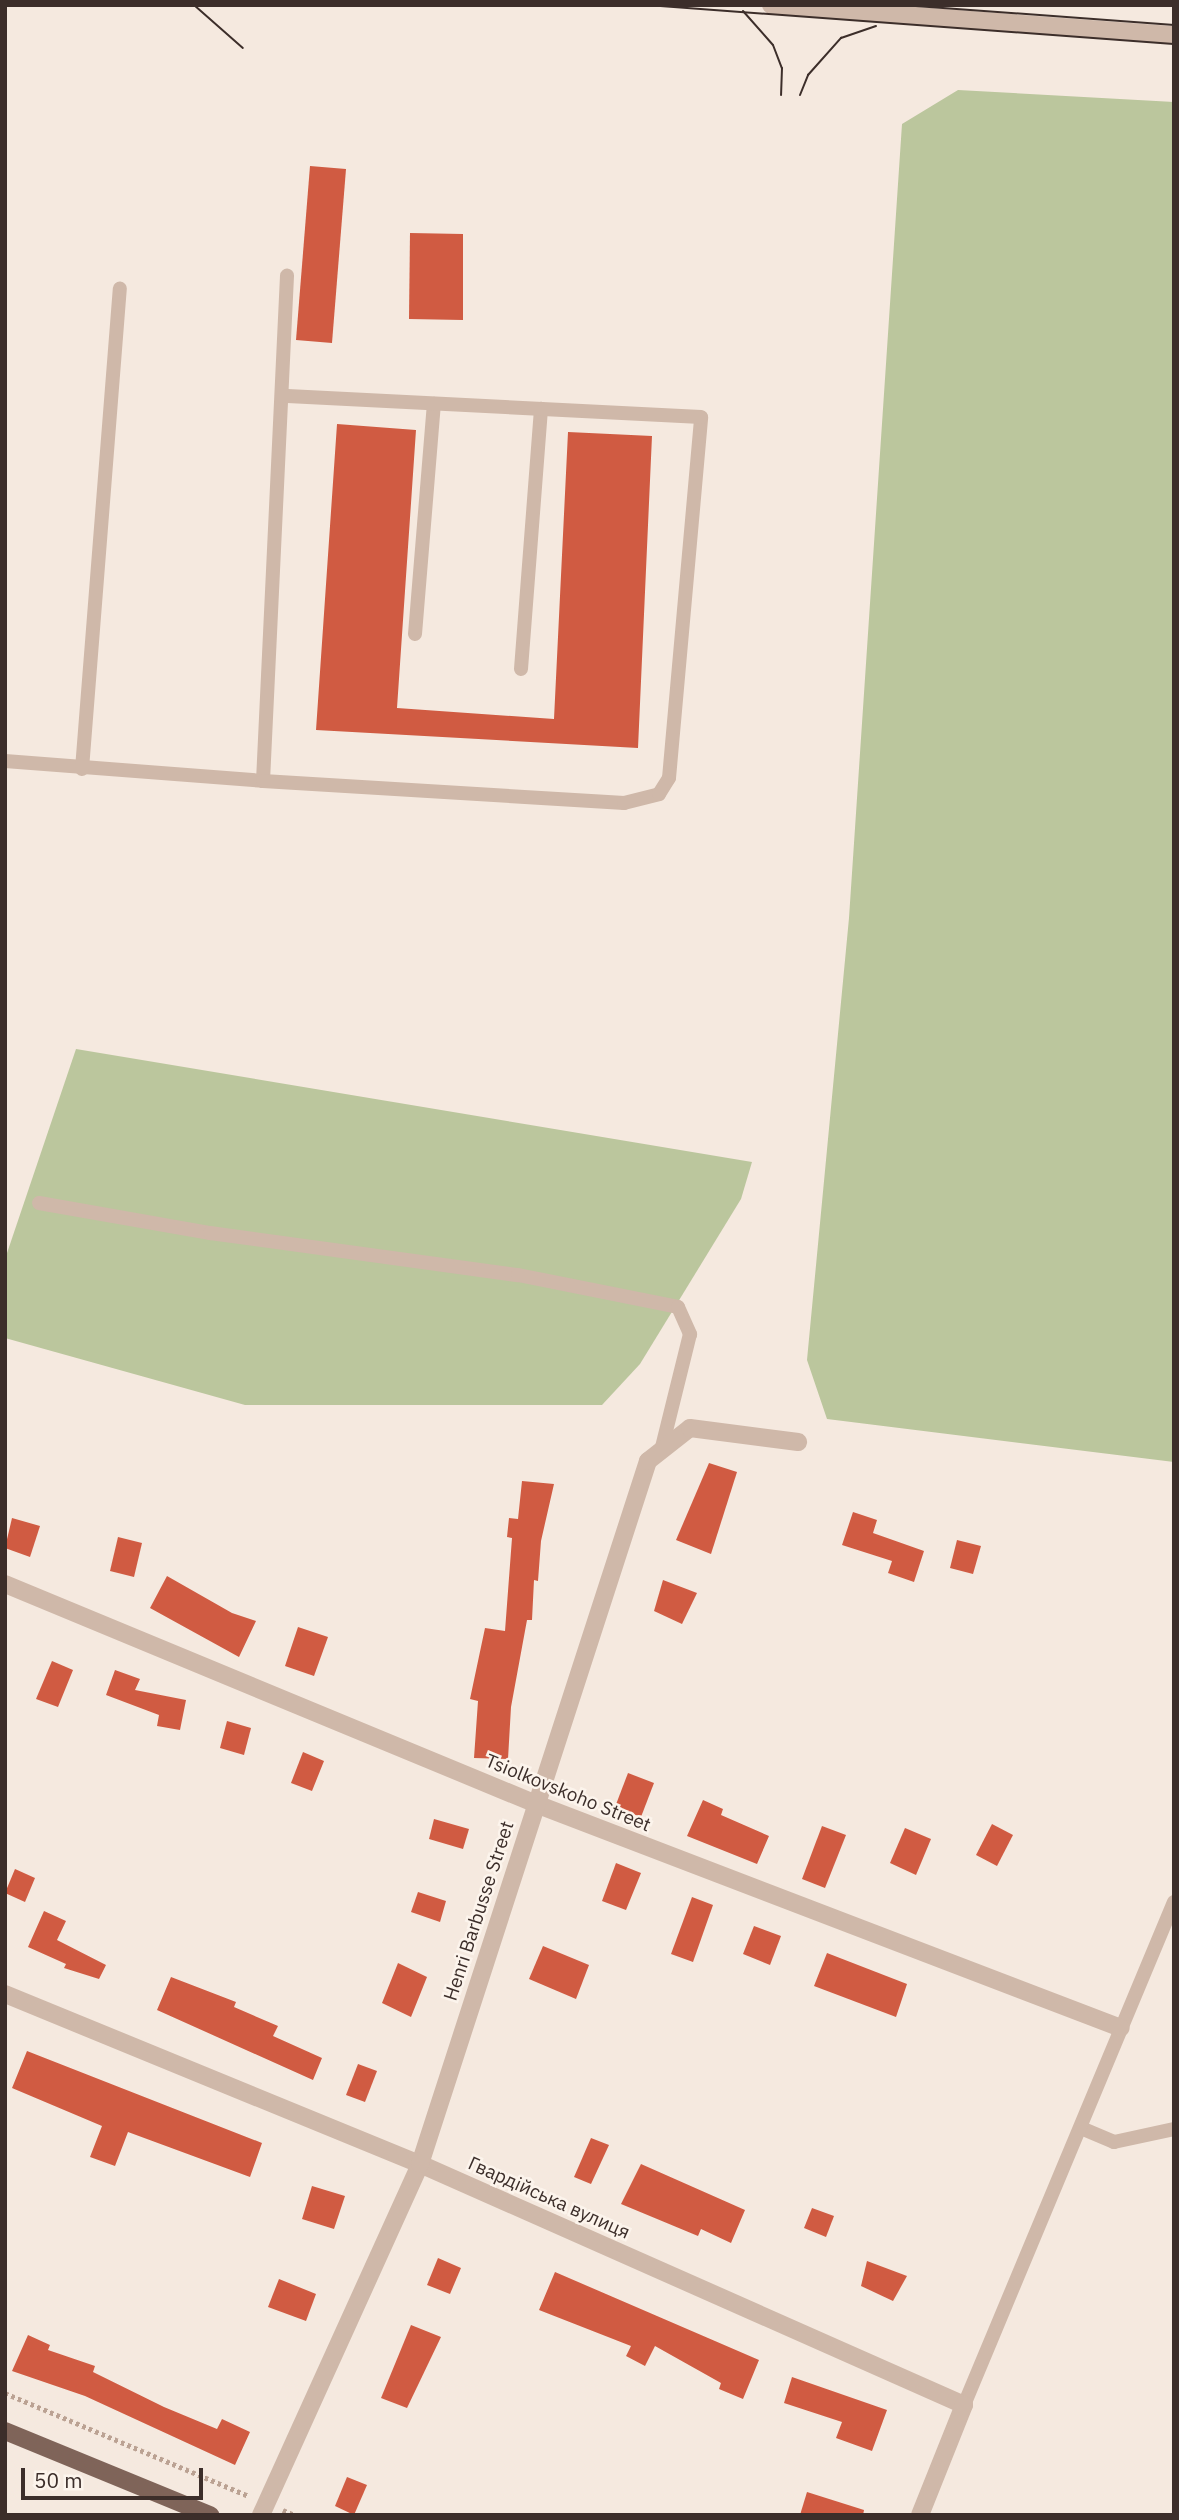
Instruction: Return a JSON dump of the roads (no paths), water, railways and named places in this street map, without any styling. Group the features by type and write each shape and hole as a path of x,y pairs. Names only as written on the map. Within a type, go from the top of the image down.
{"main road":[{"path":"5,2431 209,2515"}],"street":[{"path":"771,5 1174,35"},
{"name":"Henri Barbusse Street","path":"264,2509 420,2164 648,1461 690,1427 799,1442"},
{"name":"Tsiolkovskoho Street","path":"5,1584 536,1804 1121,2028"},
{"name":"Гвардійська вулиця","path":"5,1994 420,2164 964,2405"},
{"path":"920,2515 964,2405"}],"lane":[{"path":"263,781 287,276"},
{"path":"82,769 120,288"},
{"path":"5,761 82,769 624,803 659,794 669,778 701,417 282,396"},
{"path":"415,634 434,404"},
{"path":"521,669 541,409"},
{"path":"38,1203 210,1233 518,1275 678,1307 690,1334 661,1451"},
{"path":"964,2405 1172,1911"},
{"path":"1081,2128 1114,2142 1174,2129"}],"tram line":[{"path":"194,5 243,48"},
{"path":"647,5 1174,44"},
{"path":"902,5 1174,25"},
{"path":"743,11 773,45 782,68 781,95"},
{"path":"800,95 808,75 841,38 876,26"}]}
